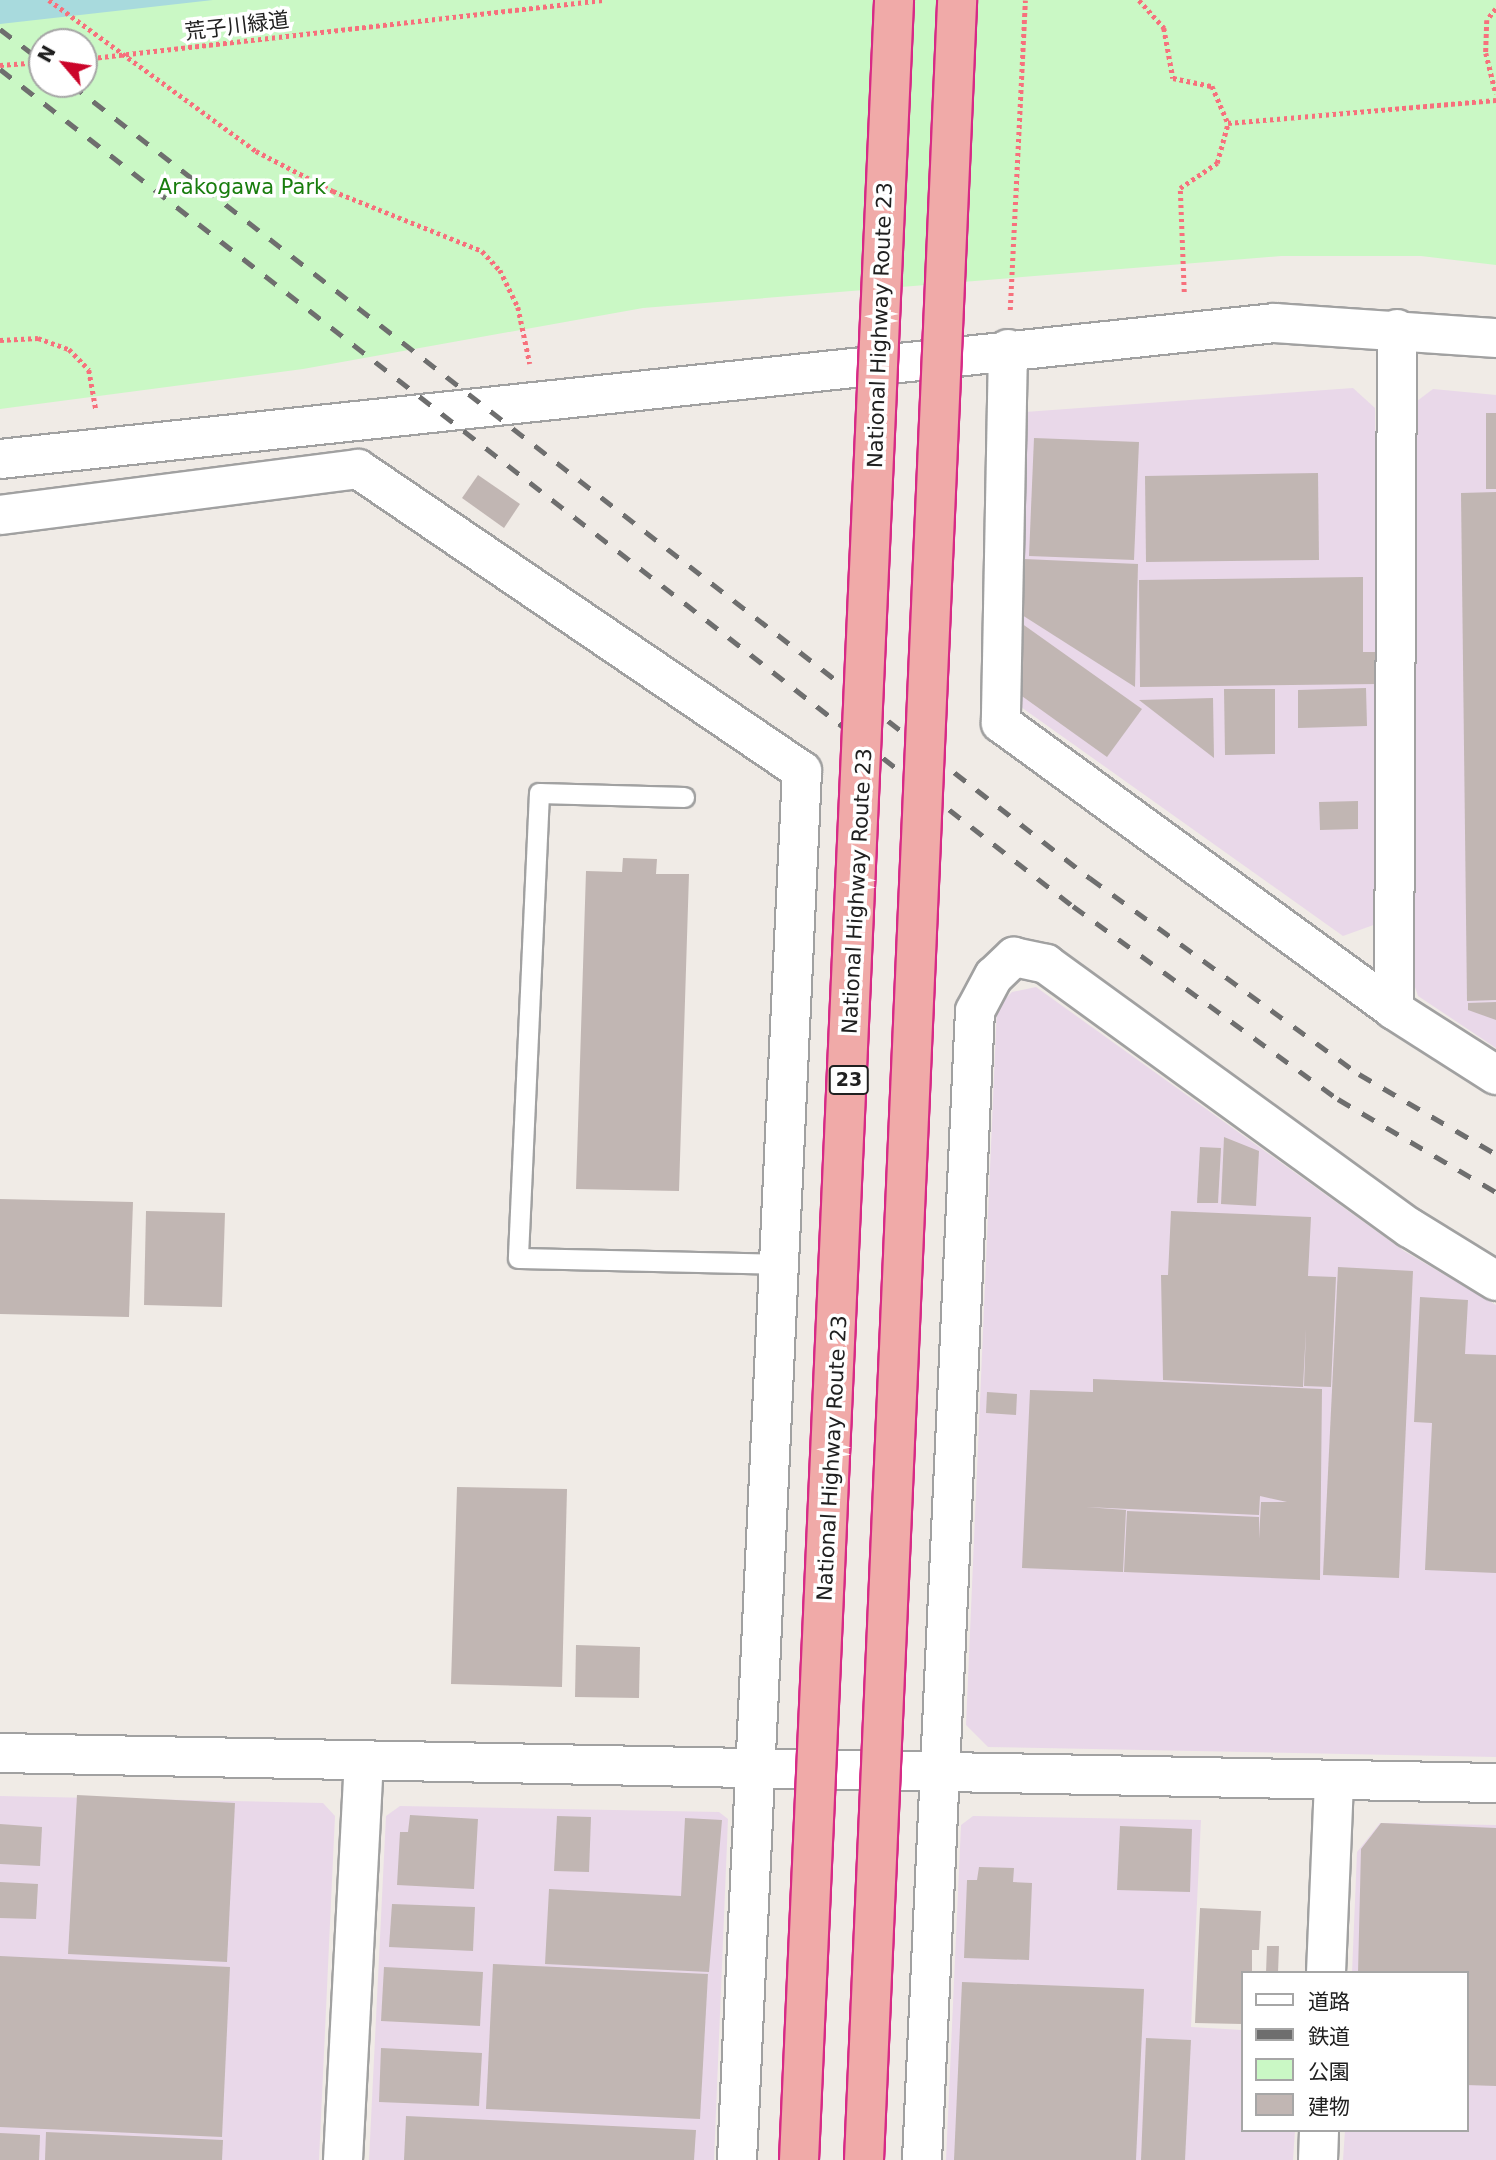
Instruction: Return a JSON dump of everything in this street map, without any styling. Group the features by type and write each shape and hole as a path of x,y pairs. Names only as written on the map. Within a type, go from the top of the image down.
{"highway":[{"name":"National Highway Route 23","path":"799,2160 894,0"},
{"path":"864,2160 957,0"}],"street":[{"path":"0,459 103,443 1275,323 1397,329 1496,338"},
{"path":"1394,1010 1397,329"},
{"path":"1008,349 1001,723 1394,1010 1496,1075"},
{"path":"0,515 358,469 802,771 737,2160"},
{"path":"922,2160 937,1773 975,1011 994,976 1014,957 1046,964 1410,1228 1496,1281"},
{"path":"0,1753 1496,1783"},
{"path":"343,2160 364,1761"},
{"path":"1326,1971 1334,1780"},
{"path":"1318,2160 1319,2132"}],"lane":[{"path":"684,797 539,793 518,1258 778,1264"}],"path":[{"path":"49,0 256,151 333,191 482,251 500,270 517,307 537,398"},
{"name":"荒子川緑道","path":"98,58 603,0"},
{"path":"1008,349 1025,0"},
{"path":"1139,0 1164,28 1173,78 1212,86 1228,123 1217,163 1180,188 1186,331"},
{"path":"1496,9 1487,20 1486,53 1496,94"},
{"path":"0,65 28,63"},
{"path":"1228,123 1496,100"},
{"path":"0,341 38,338 69,349 89,369 103,443"}],"shaded area":[{"path":"1353,388 1375,408 1379,923 1343,936 1014,702 1025,412"},
{"path":"1433,389 1496,395 1496,1048 1418,996 1410,972 1413,404"},
{"path":"1036,987 1404,1251 1496,1305 1496,1757 988,1747 966,1725 997,1007 1012,992"},
{"path":"0,1796 323,1803 335,1816 319,2160 0,2160"},
{"path":"400,1806 719,1812 728,1819 714,2160 369,2160 386,1816"},
{"path":"973,1816 1201,1820 1191,2027 1240,2030 1240,2132 1295,2132 1293,2160 946,2160 961,1825"},
{"path":"1380,1823 1496,1825 1496,2160 1343,2160 1345,2132 1468,2132 1468,1971 1352,1971 1357,1852"}],"green space":[{"name":"Arakogawa Park","path":"0,0 1496,0 1496,265 1421,256 1281,256 643,308 303,369 0,409"}],"water":[{"path":"0,0 213,0 0,24"}],"building":[{"path":"1486,413 1496,413 1496,489 1486,489"},
{"path":"1034,438 1139,442 1134,560 1029,556"},
{"path":"1318,473 1319,560 1146,562 1145,476"},
{"path":"478,475 520,504 504,528 462,498"},
{"path":"1496,492 1496,1000 1467,1001 1461,493"},
{"path":"1024,559 1138,564 1135,687 1022,615"},
{"path":"1363,577 1363,652 1376,652 1377,684 1140,687 1139,580"},
{"path":"1021,623 1142,709 1107,757 1019,694"},
{"path":"1366,688 1367,726 1298,728 1298,690"},
{"path":"1224,689 1275,689 1275,754 1225,755"},
{"path":"1213,698 1214,758 1139,700"},
{"path":"1358,801 1358,829 1320,830 1319,802"},
{"path":"623,858 657,859 656,874 689,874 679,1191 576,1189 586,871 622,872"},
{"path":"1496,1002 1496,1020 1468,1010 1468,1003"},
{"path":"1224,1137 1259,1151 1256,1206 1221,1204"},
{"path":"1200,1147 1221,1148 1218,1203 1197,1203"},
{"path":"0,1199 133,1202 129,1317 0,1314"},
{"path":"146,1211 225,1213 222,1307 144,1305"},
{"path":"1171,1211 1311,1217 1308,1276 1336,1277 1331,1387 1304,1386 1306,1329 1303,1387 1163,1380 1161,1275 1168,1275"},
{"path":"1338,1267 1413,1271 1399,1578 1323,1575"},
{"path":"1420,1297 1468,1300 1465,1354 1496,1355 1496,1573 1425,1570 1432,1423 1414,1422"},
{"path":"1093,1379 1322,1389 1320,1580 1124,1572 1127,1511 1259,1517 1259,1539 1261,1502 1287,1502 1260,1496 1259,1515 1086,1507 1126,1510 1123,1572 1022,1568 1030,1390 1093,1392"},
{"path":"987,1392 1017,1394 1016,1415 986,1413"},
{"path":"457,1487 567,1489 562,1687 451,1684"},
{"path":"576,1645 640,1647 639,1698 575,1697"},
{"path":"77,1795 235,1803 227,1962 68,1954"},
{"path":"410,1815 478,1819 474,1889 397,1885 400,1832 408,1832"},
{"path":"557,1816 591,1817 589,1872 554,1871"},
{"path":"685,1818 722,1820 709,1972 545,1964 549,1889 681,1896"},
{"path":"1381,1823 1496,1828 1496,2086 1468,2085 1468,1971 1358,1971 1361,1849"},
{"path":"0,1824 42,1827 40,1866 0,1864"},
{"path":"1120,1826 1192,1829 1190,1892 1117,1890"},
{"path":"979,1867 1014,1868 1013,1882 1032,1883 1029,1960 964,1958 967,1880 977,1880"},
{"path":"0,1882 38,1884 36,1919 0,1918"},
{"path":"392,1904 475,1907 473,1951 389,1947"},
{"path":"1200,1908 1261,1911 1259,1950 1252,1950 1252,1971 1240,1971 1240,2024 1195,2023"},
{"path":"1267,1946 1279,1946 1278,1971 1266,1971"},
{"path":"0,1956 230,1967 222,2137 0,2127"},
{"path":"493,1964 708,1974 700,2119 486,2109"},
{"path":"384,1967 483,1972 480,2026 381,2021"},
{"path":"962,1982 1144,1989 1136,2160 954,2160"},
{"path":"1146,2038 1191,2040 1185,2160 1141,2160"},
{"path":"381,2048 482,2053 479,2106 379,2102"},
{"path":"406,2116 696,2130 694,2160 404,2160"},
{"path":"46,2132 223,2140 222,2160 45,2160"},
{"path":"0,2133 40,2135 39,2160 0,2160"}],"railway":[{"path":"0,29 28,50"},
{"path":"0,69 1073,906 1338,1099 1496,1192"},
{"path":"89,98 1090,878 1359,1074 1496,1154"}]}
